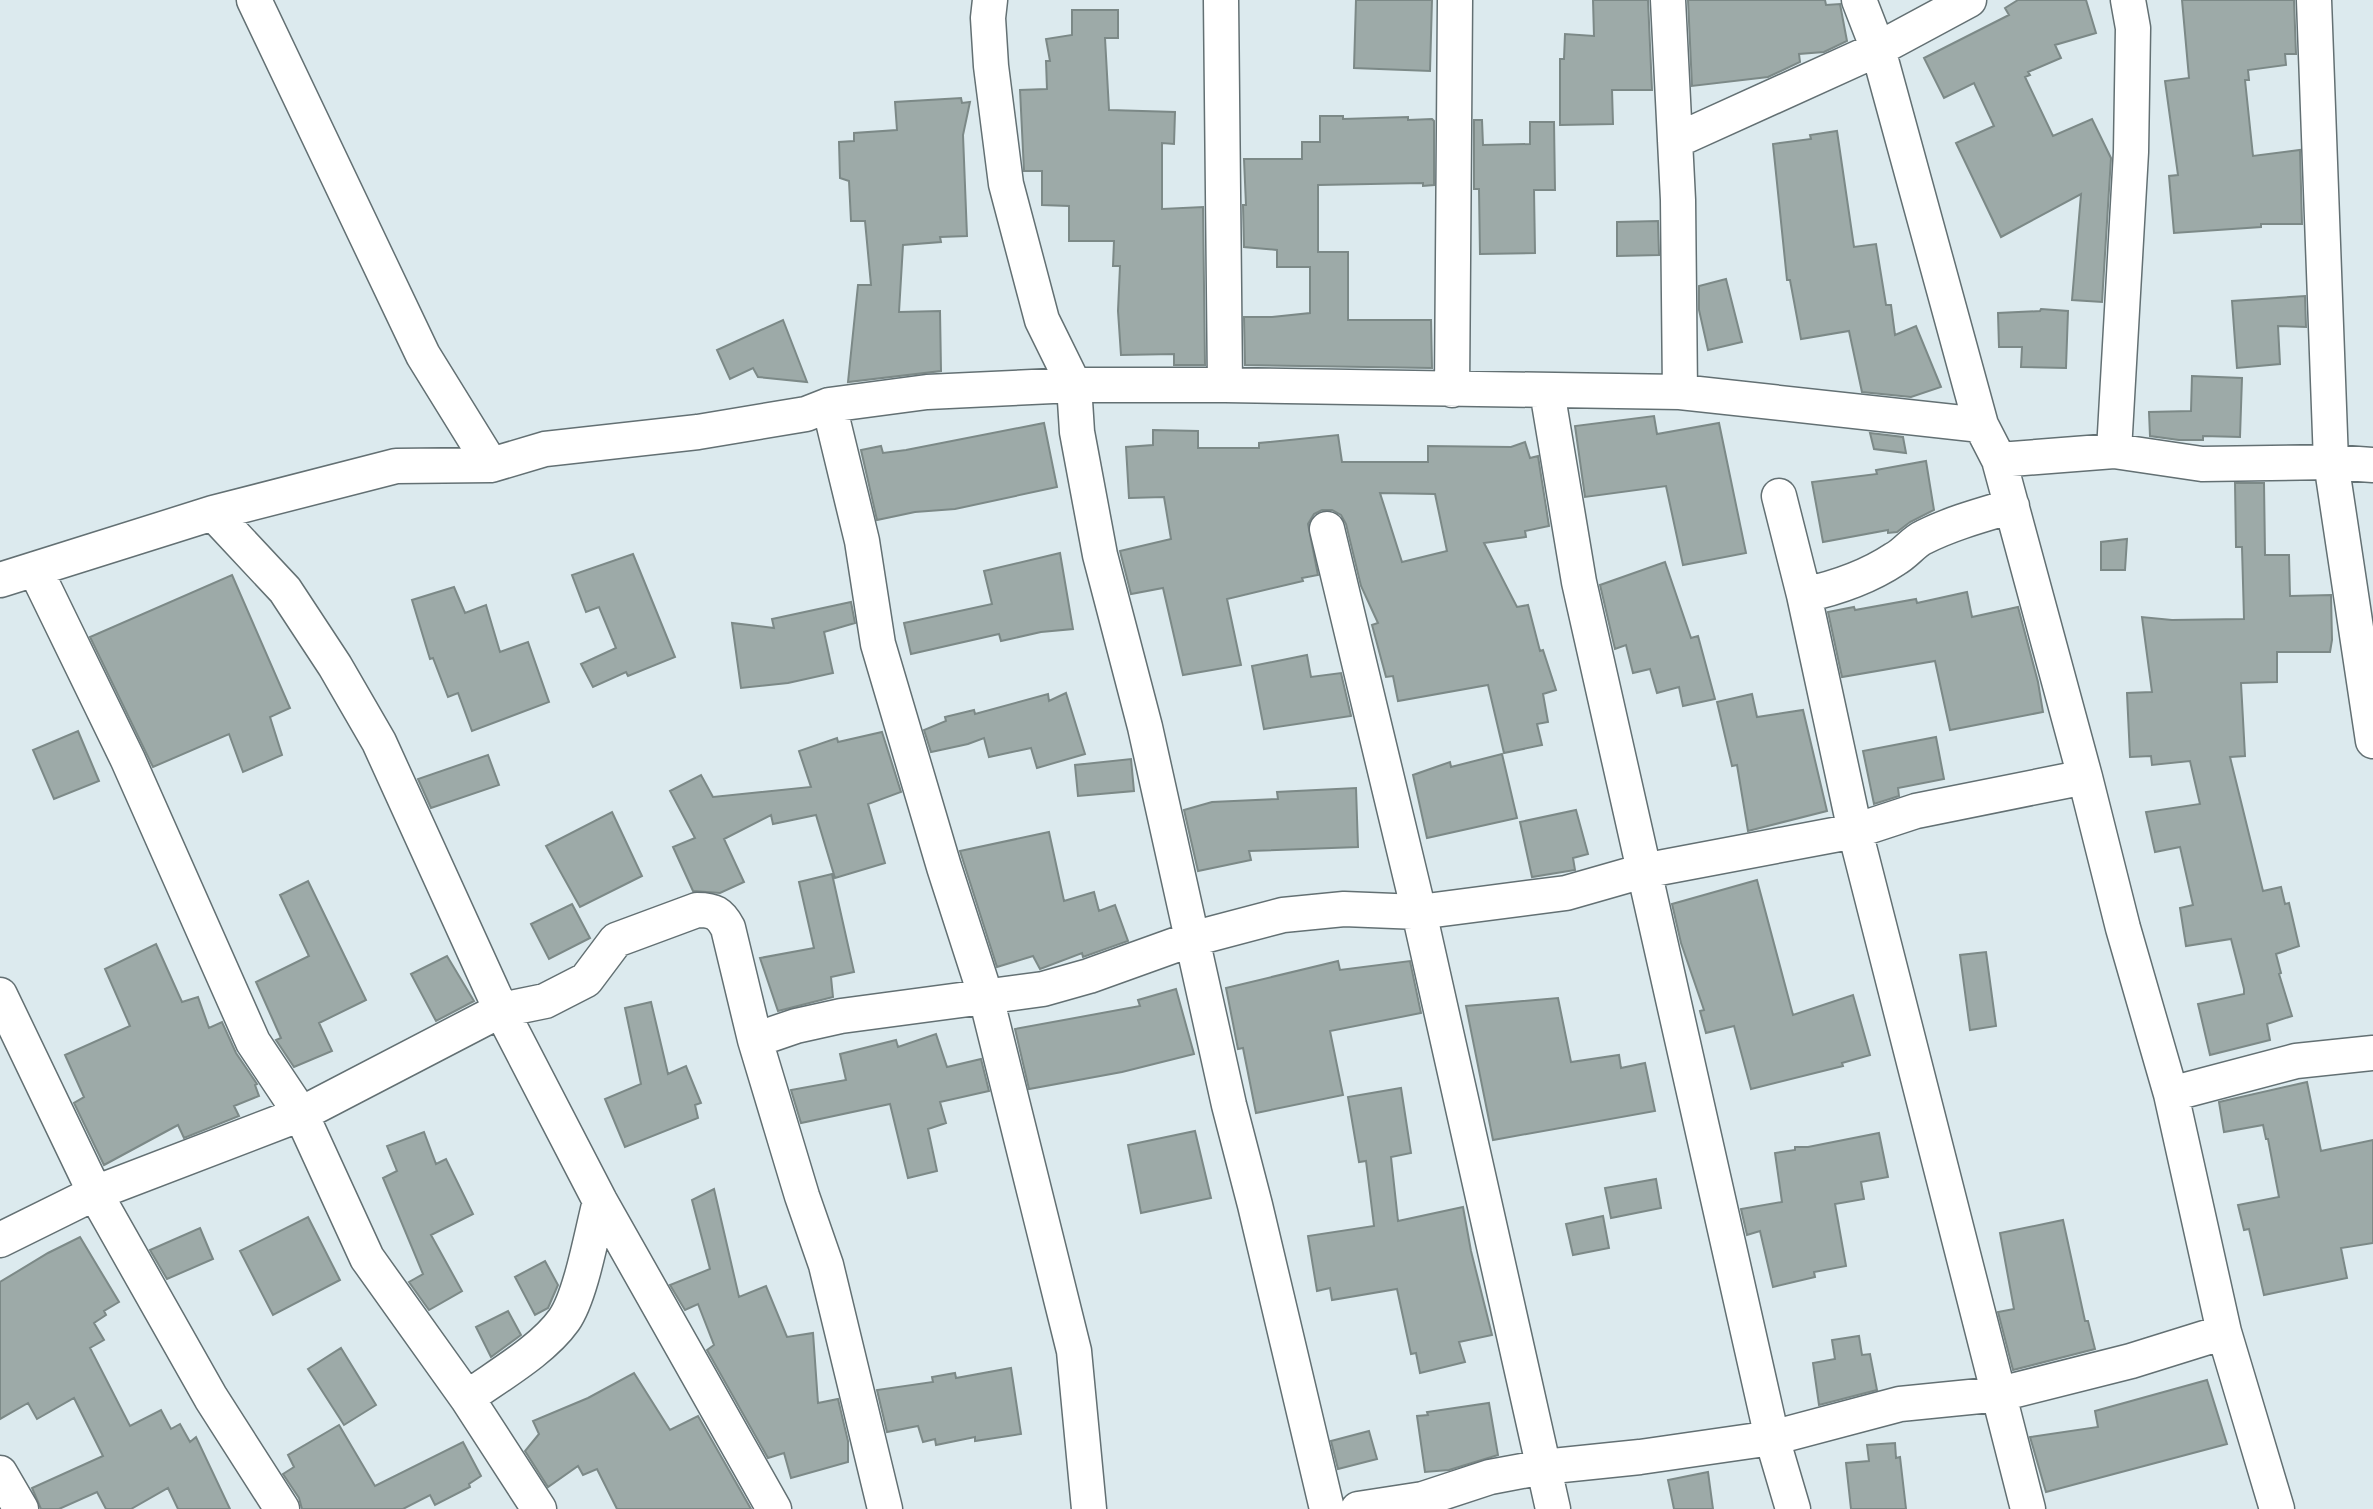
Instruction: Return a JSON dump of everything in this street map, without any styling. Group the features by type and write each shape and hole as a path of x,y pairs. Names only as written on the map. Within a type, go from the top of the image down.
{"street":[{"path":"254,0 423,355 491,465"},
{"path":"990,0 991,66 1006,184 1042,320 1074,385 1077,432 1100,555 1145,727 1229,1105 1327,1509"},
{"path":"1221,0 1225,385"},
{"path":"1452,390 1455,0"},
{"path":"1668,0 1678,200 1680,392"},
{"path":"1859,0 1878,49 1981,425 1999,460 2012,506 2123,928 2171,1094 2224,1332 2277,1509"},
{"path":"1675,141 1878,49 1969,0"},
{"path":"2114,451 2131,152 2133,28 2128,0"},
{"path":"2314,0 2331,462 2373,741"},
{"path":"0,580 213,513 396,466 491,465 545,449 698,432 806,414 829,405 927,392 1074,385 1225,385 1680,392 1981,425"},
{"path":"1547,391 1579,582 1772,1438 1793,1509"},
{"path":"829,405 862,541 878,644 986,997 1074,1351 1089,1509"},
{"path":"1999,460 2114,451 2202,464 2331,462 2373,465"},
{"path":"1779,496 1804,595 1855,831 2028,1509"},
{"path":"1804,595 1840,587 1896,559 1921,538 2012,506"},
{"path":"213,513 285,590 335,666 379,742 501,1010 600,1201 774,1509"},
{"path":"1327,529 1419,912 1553,1509"},
{"path":"35,569 128,760 253,1042 301,1114 367,1258 467,1398 539,1509"},
{"path":"755,1040 796,1026 841,1016 1043,989 1192,939 1283,915 1344,909 1419,912 1566,893 1643,871 1855,831 1916,811 2085,777"},
{"path":"0,1240 95,1193 301,1114 501,1010 545,1001 586,980 616,940 697,910 712,910 722,916 728,928 755,1040 826,1265 885,1509"},
{"path":"0,995 95,1193 211,1398 282,1509"},
{"path":"2171,1094 2296,1061 2373,1053"},
{"path":"467,1398 535,1349 565,1319 580,1282 600,1201"},
{"path":"1358,1509 1423,1499 1490,1477 1543,1467 1772,1438 1900,1404 2000,1394 2131,1361 2224,1332"},
{"path":"0,1473 21,1509"}],"building":[{"path":"1356,0 1432,0 1430,71 1354,68"},
{"path":"1593,0 1648,0 1652,90 1612,90 1613,124 1560,125 1560,59 1564,59 1565,34 1594,36"},
{"path":"1688,0 1825,0 1826,5 1840,4 1847,41 1824,52 1799,54 1800,62 1768,77 1692,86"},
{"path":"2018,0 2086,0 2096,33 2055,45 2061,58 2028,72 2030,75 2025,77 2053,136 2092,119 2111,158 2102,302 2072,300 2081,194 2001,237 1956,143 1994,126 1974,83 1944,98 1924,58 2009,15 2005,8"},
{"path":"2182,0 2294,0 2296,54 2285,54 2286,65 2248,70 2249,80 2245,80 2253,156 2300,150 2302,224 2261,224 2261,227 2174,233 2169,176 2178,175 2165,81 2189,78"},
{"path":"1072,10 1118,10 1118,38 1105,38 1109,110 1175,112 1174,144 1162,143 1162,209 1203,207 1205,365 1174,365 1174,354 1121,355 1118,311 1120,266 1113,266 1114,241 1069,241 1069,206 1042,205 1042,171 1024,171 1020,90 1047,89 1046,61 1050,61 1046,39 1072,35"},
{"path":"961,98 962,103 970,102 963,135 967,236 940,237 941,242 903,245 899,312 940,311 941,371 848,382 858,285 871,285 865,221 851,221 849,181 840,178 839,142 854,141 854,133 897,130 895,102"},
{"path":"1320,116 1343,116 1343,119 1408,117 1408,120 1434,121 1434,185 1318,185 1318,252 1348,252 1348,320 1431,320 1432,368 1245,365 1244,317 1310,313 1310,267 1277,267 1277,250 1244,247 1244,159 1302,159 1302,142 1320,142"},
{"path":"1474,120 1482,120 1483,145 1530,144 1530,122 1554,122 1555,190 1534,190 1535,253 1480,254 1479,189 1474,189"},
{"path":"1837,131 1854,247 1876,244 1886,305 1891,305 1895,335 1916,326 1941,387 1911,397 1862,392 1849,331 1801,339 1790,280 1787,280 1773,144 1811,139 1810,135"},
{"path":"1658,221 1659,255 1617,256 1617,222"},
{"path":"1726,279 1742,342 1708,350 1699,310 1699,286"},
{"path":"2305,296 2306,327 2278,326 2280,364 2237,368 2232,301"},
{"path":"2041,309 2068,311 2066,368 2021,367 2022,347 1999,347 1998,313"},
{"path":"783,320 807,382 758,377 753,368 730,379 717,350"},
{"path":"2192,376 2242,378 2240,437 2203,436 2203,440 2179,440 2150,436 2149,412 2191,411"},
{"path":"1654,416 1657,434 1719,423 1746,553 1683,565 1666,486 1585,497 1575,426"},
{"path":"1044,423 1057,487 955,509 915,512 877,520 861,450 881,446 883,453 906,450"},
{"path":"1153,430 1198,431 1198,448 1259,448 1259,443 1338,435 1342,462 1428,462 1428,446 1511,447 1525,442 1530,458 1538,456 1549,526 1525,531 1526,537 1484,543 1517,607 1528,605 1540,651 1543,650 1556,690 1543,694 1548,722 1537,724 1542,745 1504,753 1488,685 1398,701 1393,676 1386,677 1372,625 1378,623 1361,586 1346,524 1341,515 1332,510 1314,514 1308,524 1318,575 1227,599 1241,665 1183,675 1163,588 1131,594 1120,551 1171,539 1164,497 1129,498 1126,447 1153,445","holes":["1380,493 1435,494 1447,551 1402,562"]},
{"path":"1870,433 1903,437 1906,453 1874,449"},
{"path":"1926,461 1934,510 1897,532 1888,533 1888,530 1823,542 1812,482 1877,474 1876,470"},
{"path":"2235,483 2264,483 2265,555 2289,555 2290,596 2331,595 2332,640 2330,652 2277,652 2277,682 2241,683 2245,756 2230,757 2263,891 2281,887 2285,904 2289,903 2299,946 2276,954 2292,1016 2267,1024 2270,1040 2210,1055 2198,1004 2244,994 2244,989 2231,939 2186,946 2180,908 2193,905 2180,847 2155,852 2146,812 2200,804 2190,761 2152,765 2151,756 2130,757 2127,693 2152,692 2142,617 2172,620 2244,619 2242,547 2236,547"},
{"path":"2127,539 2125,570 2101,570 2101,542"},
{"path":"1060,553 1073,629 1001,641 999,634 911,654 904,623 992,604 984,571"},
{"path":"633,554 675,657 628,676 626,672 593,687 581,664 616,648 599,607 586,612 572,575"},
{"path":"1665,562 1691,638 1698,636 1715,699 1683,706 1679,687 1657,693 1650,669 1633,673 1626,645 1615,649 1600,585"},
{"path":"232,575 290,708 270,717 282,755 243,772 229,734 153,767 90,637"},
{"path":"454,587 465,613 486,605 500,652 528,642 549,702 472,731 458,693 448,697 433,658 430,659 412,600"},
{"path":"1967,592 1972,617 2018,607 2043,712 1950,730 1935,661 1842,677 1828,612 1916,599 1917,603"},
{"path":"851,602 855,623 824,632 833,673 788,683 741,688 732,623 774,628 772,619"},
{"path":"1307,655 1311,677 1341,673 1351,716 1264,729 1252,666"},
{"path":"1066,693 1085,754 1037,768 1031,748 989,757 984,738 931,752 924,730 946,721 945,717 974,710 975,714 1048,694 1049,701"},
{"path":"1752,694 1757,717 1803,710 1827,811 1748,831 1737,765 1732,766 1717,702"},
{"path":"78,731 99,781 54,799 33,750"},
{"path":"882,732 901,792 868,804 885,863 835,878 816,815 773,824 771,815 724,839 744,882 720,893 693,891 673,847 695,838 670,791 701,775 713,797 811,787 799,751 837,738 838,742"},
{"path":"1936,737 1944,779 1898,788 1899,796 1874,804 1863,751"},
{"path":"1502,754 1517,818 1427,838 1413,775 1450,762 1451,767"},
{"path":"488,755 499,785 431,808 418,779"},
{"path":"1131,759 1134,791 1078,796 1075,765"},
{"path":"1356,788 1358,847 1249,851 1251,860 1198,871 1184,810 1212,802 1278,799 1277,792"},
{"path":"1576,810 1588,854 1573,858 1575,870 1532,877 1520,822"},
{"path":"612,812 642,876 580,907 546,846"},
{"path":"1049,832 1064,901 1094,892 1099,911 1115,905 1128,941 1083,957 1082,953 1040,969 1033,956 997,967 960,851"},
{"path":"832,874 854,972 831,977 833,997 778,1011 760,958 814,948 799,882"},
{"path":"1757,880 1793,1015 1853,995 1870,1055 1842,1063 1843,1066 1751,1089 1734,1026 1706,1033 1700,1011 1704,1010 1681,943 1672,904"},
{"path":"308,881 366,1000 319,1023 332,1051 294,1067 276,1040 281,1038 256,982 309,956 280,895"},
{"path":"572,904 590,938 549,959 531,924"},
{"path":"156,944 182,1002 198,997 209,1028 222,1022 236,1053 257,1084 259,1096 234,1106 239,1116 184,1138 178,1125 104,1165 74,1103 84,1097 65,1055 130,1026 105,969"},
{"path":"1986,952 1996,1026 1970,1030 1960,955"},
{"path":"447,956 474,1001 436,1021 411,974"},
{"path":"1338,961 1340,970 1410,961 1421,1013 1330,1031 1343,1095 1256,1113 1243,1048 1238,1049 1226,988"},
{"path":"1176,989 1194,1054 1122,1072 1029,1089 1015,1029 1140,1006 1138,1000"},
{"path":"1558,998 1571,1062 1619,1055 1621,1068 1645,1063 1655,1111 1493,1140 1466,1006"},
{"path":"651,1002 668,1074 686,1066 701,1103 695,1105 698,1118 625,1147 605,1099 641,1084 625,1008"},
{"path":"936,1034 947,1067 981,1059 989,1091 940,1102 946,1123 928,1129 937,1171 908,1178 890,1104 801,1123 791,1090 846,1080 840,1054 896,1040 898,1047"},
{"path":"2307,1082 2321,1151 2373,1140 2373,1243 2341,1248 2347,1278 2264,1295 2249,1229 2244,1230 2238,1205 2279,1197 2268,1139 2263,1125 2224,1132 2219,1102"},
{"path":"1401,1088 1411,1153 1391,1157 1398,1221 1463,1207 1492,1335 1459,1342 1465,1362 1420,1373 1416,1353 1411,1354 1397,1289 1332,1300 1330,1288 1317,1291 1308,1236 1374,1226 1366,1161 1359,1162 1348,1097"},
{"path":"1195,1131 1211,1198 1141,1213 1128,1145"},
{"path":"424,1132 436,1164 446,1159 473,1214 431,1235 462,1291 429,1310 409,1282 423,1274 383,1178 397,1171 387,1146"},
{"path":"1879,1133 1888,1177 1861,1182 1864,1199 1835,1204 1846,1266 1814,1272 1815,1277 1773,1287 1760,1231 1747,1235 1741,1209 1782,1202 1775,1153"},
{"path":"1656,1179 1661,1208 1611,1218 1605,1188"},
{"path":"714,1189 739,1297 766,1286 787,1337 813,1333 818,1403 838,1399 848,1441 848,1462 791,1478 784,1453 768,1458 707,1350 714,1345 698,1304 685,1310 670,1285 710,1269 692,1200"},
{"path":"1603,1216 1609,1248 1573,1255 1566,1224"},
{"path":"308,1217 340,1280 273,1315 240,1251"},
{"path":"2063,1220 2085,1321 2088,1321 2095,1349 2013,1370 1998,1312 2014,1309 2000,1233"},
{"path":"200,1228 213,1259 167,1279 150,1250"},
{"path":"80,1237 119,1302 104,1311 106,1315 94,1323 104,1340 90,1348 130,1426 161,1410 171,1429 180,1424 190,1442 196,1437 230,1509 178,1509 168,1488 131,1509 106,1509 97,1492 59,1509 41,1509 32,1488 103,1456 74,1398 37,1419 28,1403 0,1419 0,1282"},
{"path":"545,1261 558,1285 548,1308 535,1315 515,1277"},
{"path":"508,1311 521,1335 491,1357 476,1327"},
{"path":"1859,1336 1862,1355 1870,1354 1877,1390 1819,1405 1813,1363 1835,1359 1832,1340"},
{"path":"341,1348 376,1405 344,1425 308,1369"},
{"path":"1011,1368 1021,1434 975,1441 975,1437 936,1445 935,1439 923,1442 918,1426 887,1432 877,1390 933,1382 932,1377 955,1373 956,1378"},
{"path":"634,1373 670,1430 698,1416 751,1509 617,1509 597,1469 583,1475 578,1466 548,1487 525,1451 539,1434 533,1421 588,1398"},
{"path":"2207,1380 2227,1444 2046,1492 2030,1437 2098,1427 2095,1411"},
{"path":"1489,1403 1498,1455 1449,1470 1425,1472 1417,1416"},
{"path":"339,1425 375,1486 463,1442 481,1476 469,1484 470,1487 435,1505 430,1495 403,1509 302,1509 299,1498 283,1474 294,1467 288,1455"},
{"path":"1369,1431 1377,1459 1338,1469 1331,1441"},
{"path":"1895,1443 1896,1458 1900,1457 1906,1509 1851,1509 1846,1463 1869,1461 1867,1445"},
{"path":"1708,1472 1713,1509 1674,1509 1668,1480"}]}
